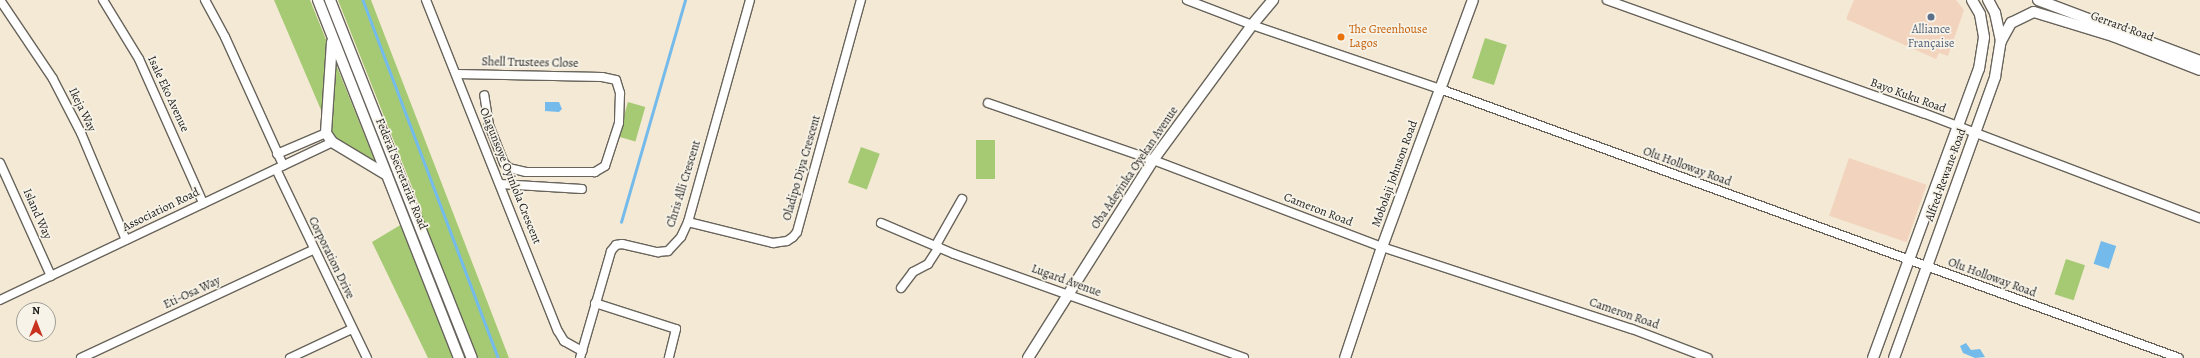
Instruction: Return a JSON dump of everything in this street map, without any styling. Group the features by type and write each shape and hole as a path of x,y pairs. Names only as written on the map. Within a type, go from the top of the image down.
{"main road":[{"name":"Federal Secretariat Road","path":"318,0 459,358"},
{"name":"Federal Secretariat Road","path":"330,0 472,358"},
{"name":"Oba Adeyinka Oyekan Avenue","path":"1028,358 1069,294 1110,225 1153,160 1252,25 1273,0"},
{"name":"Mobolaji Johnson Road","path":"1345,358 1382,247 1473,0"},
{"name":"Alfred Rewane Road","path":"1873,358 1958,127 1983,53 1980,14 1972,0"},
{"name":"Alfred Rewane Road","path":"1894,358 1995,77 2001,41 1995,13 1988,0"},
{"name":"Gerrard Road","path":"2038,0 2200,61"},
{"name":"Gerrard Road","path":"2001,41 2011,23 2034,12 2113,36 2200,70"},
{"path":"332,38 326,133 332,142 387,175"}],"street":[{"name":"Ikeja Way","path":"0,0 54,79 81,133 126,240"},
{"name":"Isale Eko Avenue","path":"103,0 139,59 203,203"},
{"name":"Corporation Drive","path":"205,0 225,37 277,154 280,167 313,250 367,358"},
{"name":"Olagunsoye Oyinlola Crescent","path":"426,0 558,331 564,341 581,354"},
{"name":"Chris Alli Crescent","path":"581,354 611,251 616,245 622,244 668,251 678,242 688,222 750,0"},
{"name":"Oladipo Diya Crescent","path":"688,222 773,243 787,241 793,236 861,0"},
{"name":"Olu Holloway Road","path":"1187,0 1252,25 1440,89 1909,261 2179,358"},
{"name":"Bayo Kuku Road","path":"1607,0 1958,127 2200,218"},
{"name":"Shell Trustees Close","path":"456,74 602,77 616,80 619,83 620,113 605,166 595,172 526,172 509,168 504,163 489,125 484,95"},
{"name":"Cameron Road","path":"988,102 1153,160 1382,247 1632,329 1708,358"},
{"path":"277,154 326,133"},
{"name":"Association Road","path":"0,300 332,142"},
{"name":"Island Way","path":"0,163 51,276"},
{"path":"500,184 582,189"},
{"path":"901,288 913,272 928,264 962,199"},
{"name":"Lugard Avenue","path":"881,223 938,246 1244,358"},
{"name":"Eti-Osa Way","path":"81,358 313,250"},
{"path":"595,303 676,329 669,358"},
{"path":"290,358 352,329"}],"shaded area":[{"path":"1854,0 1956,0 1964,10 1948,56 1939,53 1936,59 1846,19"},
{"path":"1849,158 1927,185 1907,242 1829,216"}],"green space":[{"path":"274,0 310,0 377,166 336,145"},
{"path":"338,0 371,0 509,358 428,358 372,242 422,212"},
{"path":"1485,38 1507,45 1494,85 1472,78"},
{"path":"628,102 645,107 635,142 618,137"},
{"path":"976,140 995,140 995,179 976,179"},
{"path":"861,147 880,154 867,190 848,183"},
{"path":"2066,259 2085,265 2074,300 2055,294"}],"water":[{"path":"545,102 559,102 562,109 559,112 545,111"},
{"path":"2101,241 2116,246 2109,269 2094,264"},
{"path":"1966,343 1971,350 1980,349 1985,357 1975,358 1963,353 1960,346"}],"waterway":[{"path":"363,0 498,358"},
{"path":"621,222 685,0"}],"place":[{"name":"Alliance Française","path":"1931,17"},
{"name":"The Greenhouse Lagos","path":"1341,37"}]}
